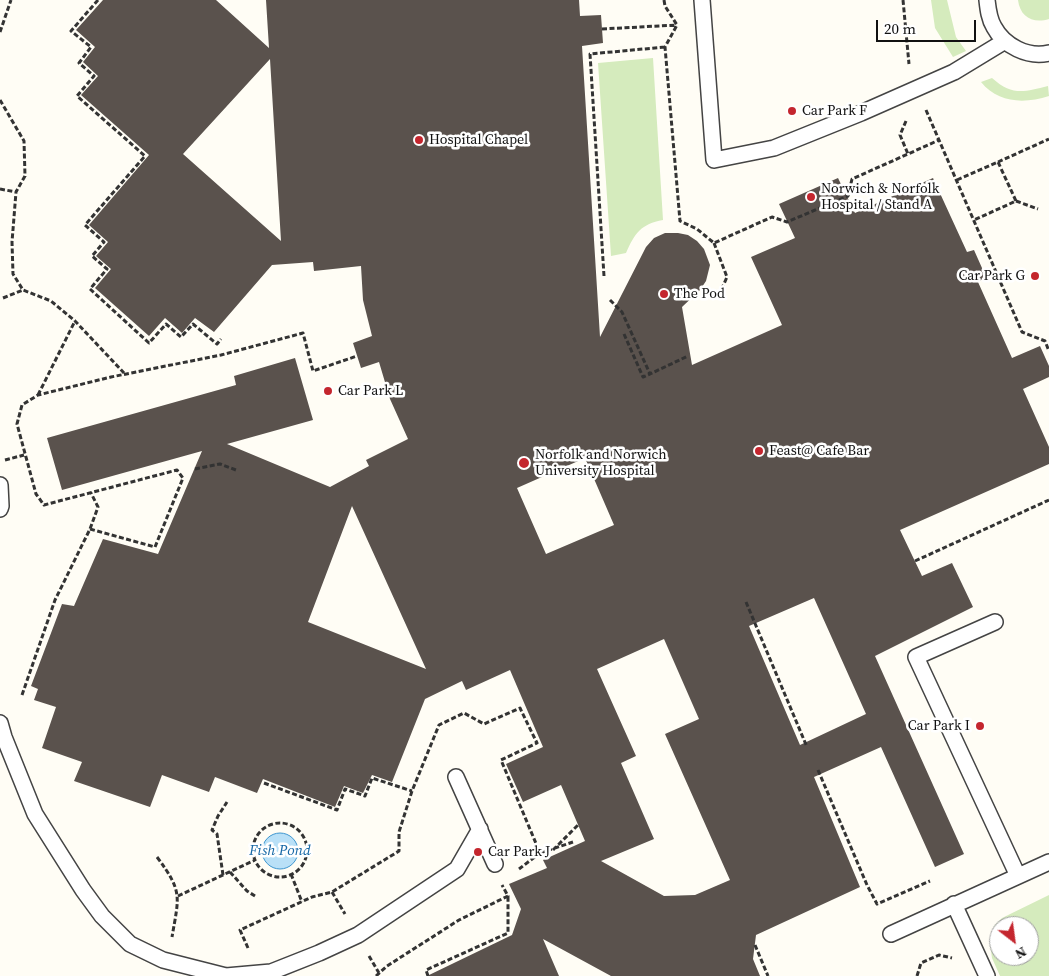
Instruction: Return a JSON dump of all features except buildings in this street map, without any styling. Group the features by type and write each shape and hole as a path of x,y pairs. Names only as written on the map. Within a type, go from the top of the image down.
{"lane":[{"path":"702,0 714,160 774,148 917,89 954,72 1006,42"},
{"path":"987,0 988,14 994,28 1006,42 1028,53 1049,53"},
{"path":"0,485 2,506 0,509"},
{"path":"996,622 916,657 1018,876"},
{"path":"0,723 35,814 83,890 102,916 130,944 163,960 226,976 271,972 358,935 458,869 480,830"},
{"path":"456,778 495,864"},
{"path":"891,934 1049,862"},
{"path":"954,904 987,976"}],"path":[{"path":"0,32 11,0"},
{"path":"98,0 71,31 91,47 79,62 94,76 77,96 145,156 85,225 104,242 92,256 107,269 90,289 149,343 166,324 181,337 193,324 217,344 221,339"},
{"path":"902,0 908,58 917,89 1022,332 1044,341 1049,351"},
{"path":"602,29 678,25"},
{"path":"604,276 590,54 665,47"},
{"path":"0,100 24,141 25,176 16,192 12,242 13,274 23,290 51,301 75,321 124,374"},
{"path":"920,115 927,112"},
{"path":"913,118 906,121 900,135 908,154 939,140"},
{"path":"957,180 1049,139"},
{"path":"998,162 1016,201"},
{"path":"0,189 16,192"},
{"path":"974,220 1016,201 1038,209"},
{"path":"714,243 727,277 719,295"},
{"path":"3,298 23,290"},
{"path":"610,300 622,312 650,374"},
{"path":"38,395 75,321"},
{"path":"90,529 155,547 183,478 177,470 44,505 36,494 17,424 22,405 38,395 124,374 222,355 302,333 313,371 358,356"},
{"path":"624,334 643,377 688,356"},
{"path":"0,462 24,455"},
{"path":"195,469 220,464 236,470"},
{"path":"22,695 55,600 90,529 98,507 92,492"},
{"path":"915,561 1049,500"},
{"path":"746,602 807,747"},
{"path":"818,770 877,904 930,881"},
{"path":"264,783 337,810 345,789 364,796 372,778 412,791"},
{"path":"223,875 217,834 212,830 227,802"},
{"path":"277,823 290,825 301,833 305,839 307,853 302,865 291,874 270,875 258,866 255,860 254,846 259,833 264,828 277,823"},
{"path":"552,850 578,825"},
{"path":"540,853 573,842"},
{"path":"157,857 172,878 178,896 171,942 163,960"},
{"path":"178,896 255,860"},
{"path":"230,872 247,891 255,896"},
{"path":"291,874 302,902"},
{"path":"251,956 240,930 302,902 332,892"},
{"path":"428,976 426,970 508,933 508,896"},
{"path":"755,945 768,976"},
{"path":"917,976 921,963 939,955 952,958 956,963"}],"green space":[{"path":"931,0 947,0 956,37 966,51 953,57 935,28"},
{"path":"1018,0 1049,0 1049,19 1038,21 1028,18 1021,11"},
{"path":"653,58 663,220 649,224 640,230 632,240 626,253 611,256 598,63"},
{"path":"992,78 1006,88 1018,91 1048,86 1049,96 1021,101 1003,98 988,89 981,82"},
{"path":"1049,895 1049,976 1000,976 996,966 1039,966 1039,916 1006,916"}],"water":[{"name":"Fish Pond","path":"280,833 293,838 298,851 293,864 280,869 267,864 262,851 267,838"}],"place":[{"name":"Car Park F","path":"792,111"},
{"name":"Hospital Chapel","path":"419,140"},
{"name":"Norwich & Norfolk Hospital / Stand A","path":"811,197"},
{"name":"Car Park G","path":"1035,276"},
{"name":"The Pod","path":"664,294"},
{"name":"Car Park L","path":"328,391"},
{"name":"Feast@ Cafe Bar","path":"759,451"},
{"name":"Norfolk and Norwich University Hospital","path":"524,463"},
{"name":"Car Park I","path":"980,726"},
{"name":"Car Park J","path":"478,852"}]}
